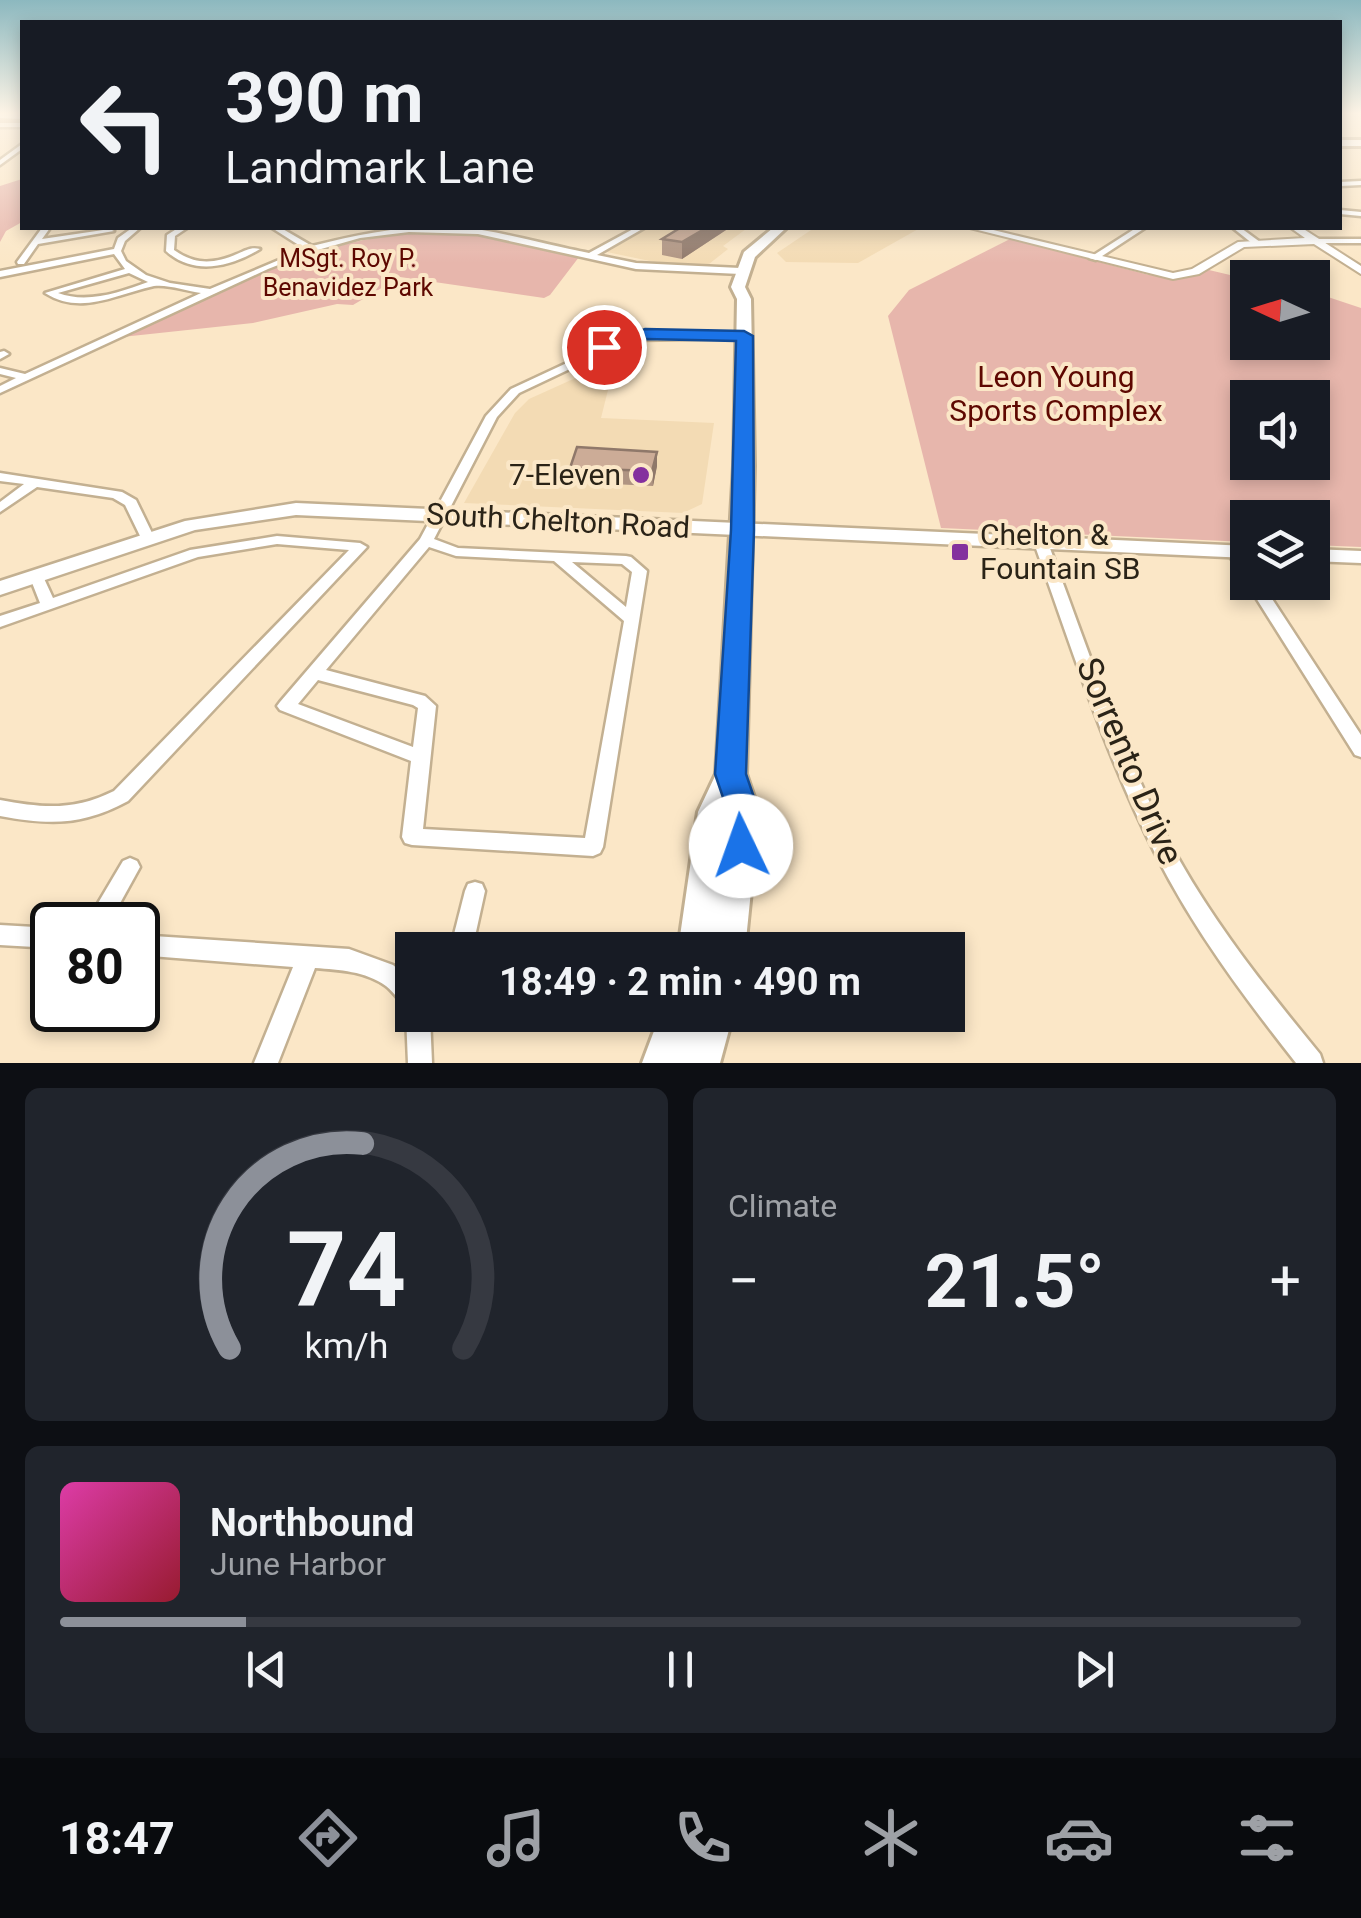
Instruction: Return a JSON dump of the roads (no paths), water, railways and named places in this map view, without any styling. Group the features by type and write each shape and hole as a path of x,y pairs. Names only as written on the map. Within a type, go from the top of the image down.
{"highway":[{"path":"744,299 738,288 740,271 754,248 777,230"},
{"path":"729,932 744,812 731,774 742,530 744,299 764,256 797,230"},
{"path":"698,932 714,812 731,774"},
{"path":"662,1063 672,1032"},
{"path":"700,1063 709,1032"}],"main road":[{"name":"South Chelton Road","path":"0,588 146,537 217,519 296,510 1230,552"},
{"path":"1330,556 1361,557"}],"street":[{"path":"21,262 44,230"},
{"path":"117,251 134,230"},
{"path":"181,230 168,244 177,257 200,266 230,260 256,248"},
{"path":"279,230 311,249"},
{"path":"0,390 265,267 327,244 376,234 446,230 493,234 654,268 740,271"},
{"path":"590,256 636,230"},
{"path":"983,230 1150,273 1180,276 1194,272 1236,246 1256,242 1361,242"},
{"path":"1093,258 1139,230"},
{"path":"1240,230 1256,242"},
{"path":"1299,230 1361,271"},
{"path":"38,242 110,232"},
{"path":"290,237 311,237 327,244"},
{"path":"117,251 130,270 156,282 210,292"},
{"path":"0,274 117,251"},
{"path":"1222,255 1237,258"},
{"path":"230,260 265,267"},
{"path":"130,270 50,294 60,299 103,298 156,282"},
{"path":"422,758 286,706 426,542 502,402 531,381 629,337 744,336"},
{"path":"0,371 25,377"},
{"path":"0,477 117,494 130,504 146,537"},
{"path":"0,508 34,482"},
{"path":"0,622 162,563 225,546 299,539 360,547 121,796 84,814 65,818 0,808"},
{"path":"314,674 420,700 426,706 428,717 412,836 593,848 640,571 626,560 456,552 426,542"},
{"name":"Sorrento Drive","path":"1042,543 1141,804 1164,852 1267,1008 1312,1063"},
{"path":"558,556 631,620"},
{"path":"36,575 48,604"},
{"path":"1265,600 1361,750"},
{"path":"110,902 130,868"},
{"path":"465,932 475,891"},
{"path":"0,935 30,937"},
{"path":"160,946 348,960 379,968 395,978"},
{"path":"266,1063 308,958"},
{"path":"419,1032 420,1063"}],"place":[{"name":"7-Eleven","path":"641,475"},
{"name":"Chelton & Fountain SB","path":"960,552"}],"park label":[{"name":"MSgt. Roy P. Benavidez Park","path":"348,272"},
{"name":"Leon Young Sports Complex","path":"1056,394"}]}
